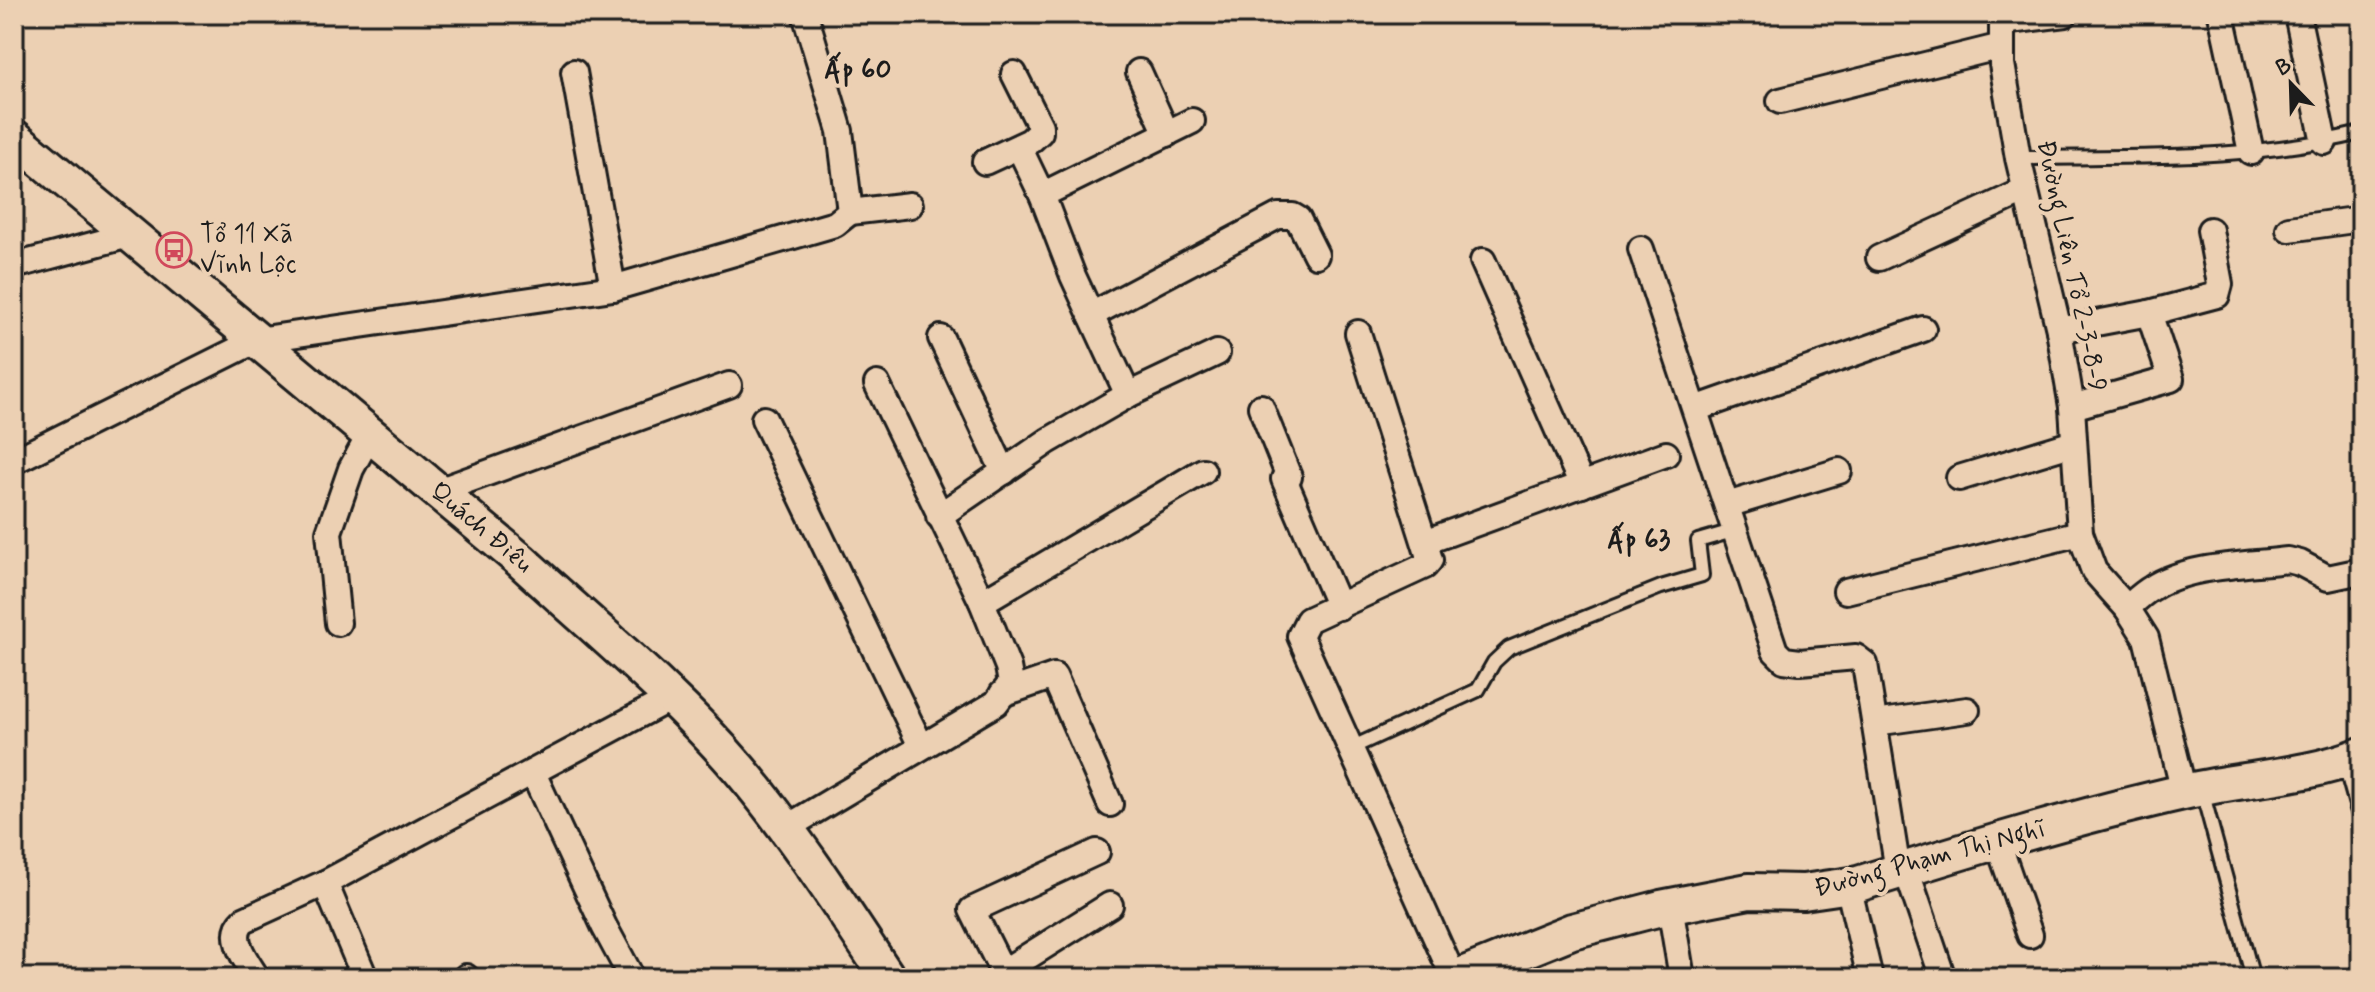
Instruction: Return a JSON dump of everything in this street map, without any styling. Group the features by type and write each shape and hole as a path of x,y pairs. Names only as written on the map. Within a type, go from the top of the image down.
{"main road":[{"name":"Quách Điêu","path":"14,137 438,491 651,675 739,769 786,828 888,978"},
{"name":"Đường Phạm Thị Nghĩ","path":"1455,978 1511,968 1572,931 1670,906 1749,891 1803,892 1848,885 2193,790 2353,759"}],"street":[{"path":"805,14 840,131 850,212"},
{"path":"1780,101 2002,27 2065,14"},
{"path":"2221,14 2251,152"},
{"path":"2297,14 2324,142"},
{"name":"Đường Liên Tổ 2-3-8-9","path":"2002,27 2002,64 2024,191 2059,330 2072,407 2080,533 2094,571 2127,608 2146,638 2193,790"},
{"path":"574,72 613,288"},
{"path":"1139,72 1167,134"},
{"path":"985,162 1037,137 1041,129 1014,74"},
{"path":"1042,195 1192,121"},
{"path":"1019,147 1042,195 1073,276 1128,395"},
{"path":"1879,258 2024,191"},
{"path":"14,461 257,340 613,288 835,224 850,212 910,205"},
{"path":"1091,315 1278,216 1298,219 1316,255"},
{"path":"2289,229 2361,219"},
{"path":"2059,330 2149,313 2217,295 2220,284 2210,230"},
{"path":"14,266 133,234"},
{"path":"1641,249 1775,651 1784,660 1800,662 1856,657 1865,664 1902,870 1943,978"},
{"path":"1483,261 1582,485"},
{"path":"2072,407 2171,379 2149,313"},
{"path":"1695,409 1923,329"},
{"path":"1358,333 1430,557 1427,565 1308,620 1300,636 1455,978"},
{"path":"941,338 1004,472"},
{"path":"939,516 1048,441 1128,395 1217,353"},
{"path":"786,828 996,703 1011,683 1008,667 982,602 877,384"},
{"path":"438,491 729,385"},
{"path":"1261,407 1289,477 1284,479 1339,607"},
{"path":"764,419 921,746"},
{"path":"338,623 329,532 351,469 370,434"},
{"path":"1959,478 2074,443"},
{"path":"1425,542 1666,454"},
{"path":"982,602 1203,471"},
{"path":"1727,505 1839,471"},
{"path":"1846,591 2080,533"},
{"path":"2127,608 2153,587 2174,577 2204,571 2288,560 2328,578 2361,571"},
{"path":"1002,694 1054,676 1110,804"},
{"path":"257,978 236,937 238,926 244,920 325,883 671,698"},
{"path":"1875,723 1967,710"},
{"path":"533,773 604,926 632,978"},
{"path":"1998,843 2030,935"},
{"path":"1097,852 972,910 1004,975 1110,905"},
{"path":"325,883 365,978"},
{"path":"1848,885 1870,978"},
{"path":"1670,906 1682,978"}],"lane":[{"path":"2018,158 2204,157 2324,142 2361,133"},
{"path":"1351,748 1478,690 1494,662 1509,648 1661,587 1702,575 1698,541 1736,530"},
{"path":"2353,759 2361,823"},
{"path":"2193,790 2253,978"}],"place":[{"name":"Tổ 11 Xã Vĩnh Lộc","path":"174,250"}],"district":[{"name":"Ấp 60","path":"858,70"},
{"name":"Ấp 63","path":"1639,540"}]}
